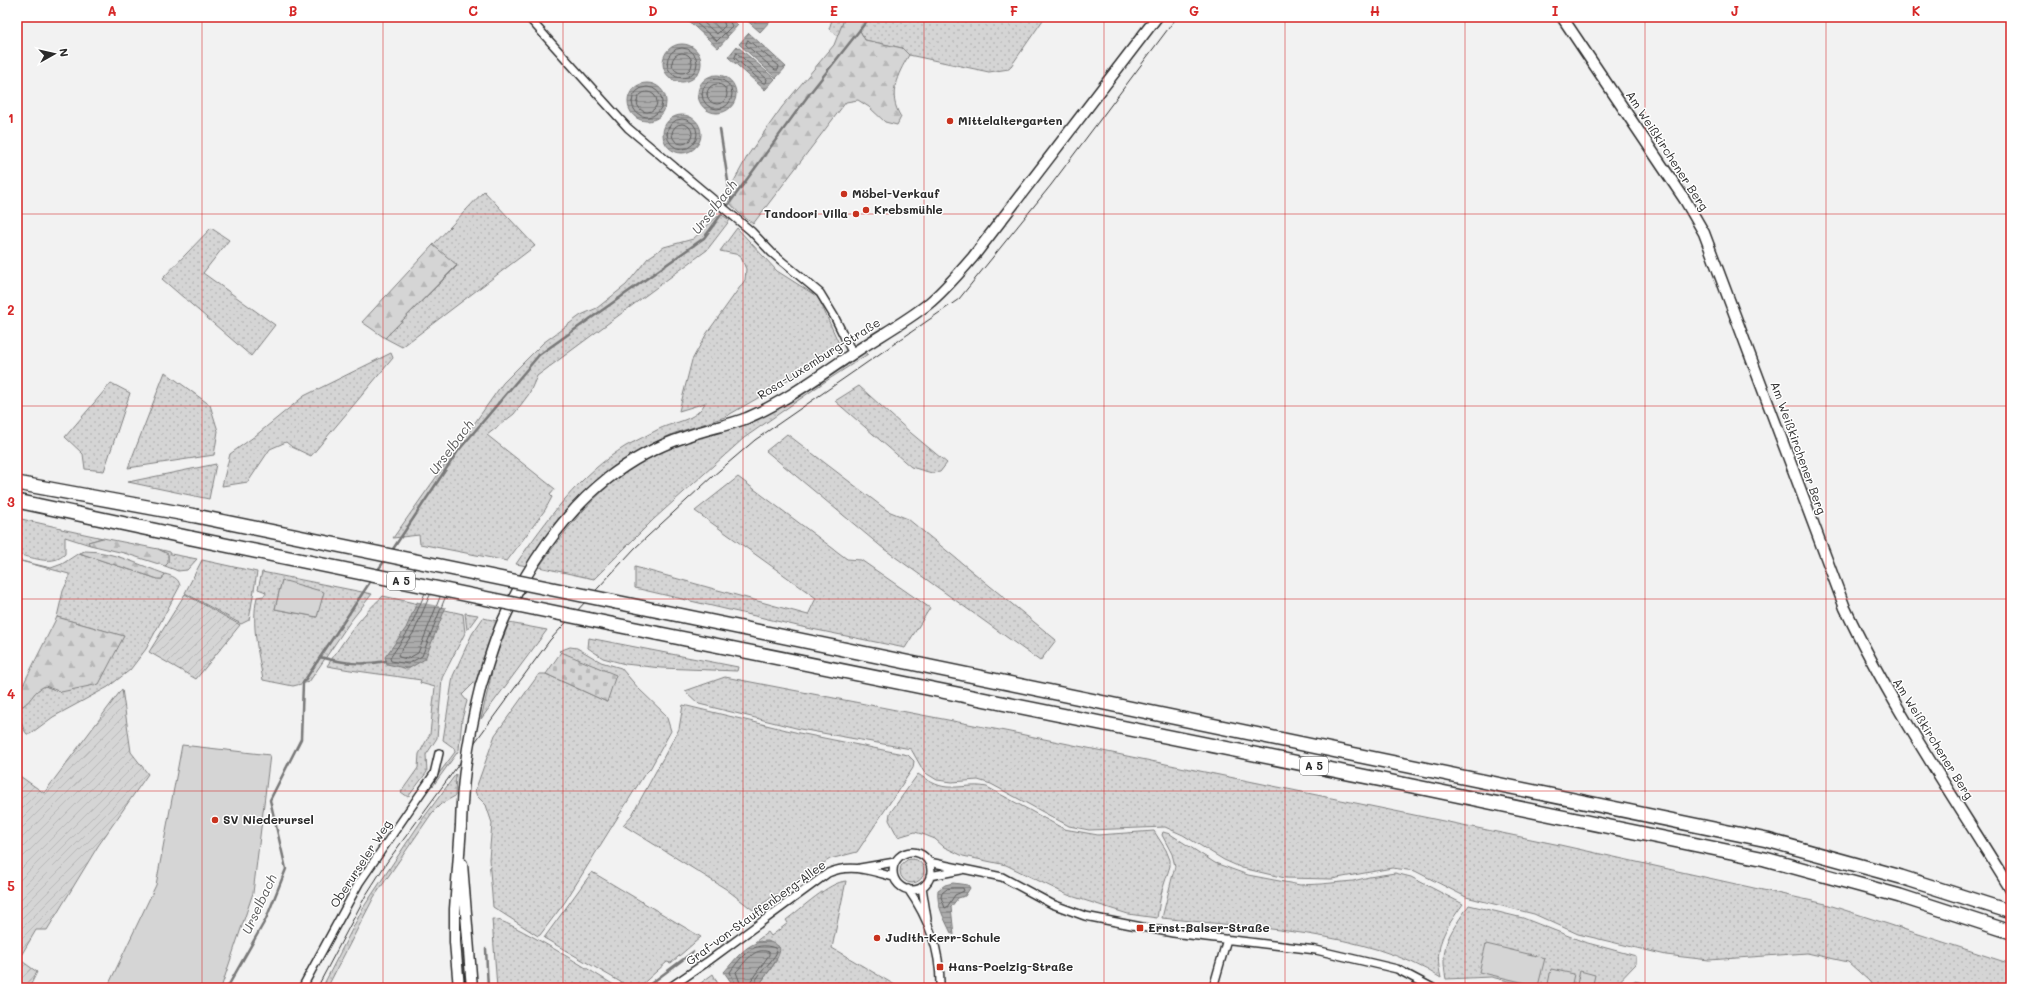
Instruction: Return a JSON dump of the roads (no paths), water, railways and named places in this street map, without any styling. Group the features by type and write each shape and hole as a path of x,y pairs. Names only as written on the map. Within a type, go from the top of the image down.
{"highway":[{"name":"A 5","path":"17,483 196,516 1759,838 1901,877 2011,912"},
{"name":"A 5","path":"17,501 611,624 1411,785 1750,856 1886,892 2011,932"}],"main road":[{"name":"Rosa-Luxemburg-Straße","path":"459,988 455,942 455,916 465,759 473,716 481,685 503,621 533,565 565,521 586,498 608,479 640,457 685,437 746,418 760,411 821,376 909,318 950,284 991,234 1157,17"},
{"name":"Am Weißkirchener Berg","path":"1562,17 1680,194 1704,233 1809,517 1848,614 1895,703 2010,889"},
{"name":"Rosa-Luxemburg-Straße","path":"461,826 472,988"}],"street":[{"path":"528,17 628,128 722,207 820,293 834,316 853,354"},
{"name":"Oberurseler Weg","path":"302,988 359,883 434,774 439,753"},
{"name":"Graf-von-Stauffenberg-Allee","path":"669,988 707,962 828,873 841,868 860,868 895,862 904,853 911,851 918,852 929,862 1002,877 1052,904 1085,916 1173,933 1316,950 1397,969 1433,988"},
{"path":"894,877 893,870 895,862"},
{"path":"908,890 922,887 930,876 929,862"},
{"name":"Graf-von-Stauffenberg-Allee","path":"860,868 894,877 899,885 908,890 927,921"},
{"name":"Graf-von-Stauffenberg-Allee","path":"930,876 964,869"},
{"path":"922,887 927,921 935,941 938,954 940,988"},
{"path":"1213,988 1227,939"}],"water":[{"path":"684,17 707,18 728,37 718,48"},
{"path":"707,17 730,17 738,25 728,36"},
{"path":"743,17 766,17 770,21 760,32"},
{"path":"749,33 786,67 776,78 739,44"},
{"path":"678,44 686,44 696,49 700,56 700,70 696,77 686,82 678,82 668,77 666,74 663,67 663,59 668,49 671,47"},
{"path":"737,46 775,79 765,90 728,57"},
{"path":"713,75 721,75 731,80 735,87 735,101 731,108 721,113 713,113 703,108 701,105 698,98 698,90 703,80 706,78"},
{"path":"643,83 651,83 661,88 665,95 665,109 661,116 651,121 643,121 633,116 631,113 628,106 628,98 633,88 636,86"},
{"path":"678,115 686,115 696,120 700,127 700,141 696,148 686,153 678,153 668,148 666,145 663,138 663,130 668,120 671,118"},
{"path":"431,570 449,599 425,659 408,669 387,664 385,657 406,628"},
{"path":"953,883 968,885 970,888 965,896 958,898 951,907 954,935 951,933 938,901 938,890 945,885"},
{"path":"768,941 779,947 780,950 776,961 757,988 735,988 724,972 748,947"}],"waterway":[{"name":"Urselbach","path":"391,552 458,451 539,355 704,238 810,93 870,17"},
{"path":"720,129 731,201"},
{"name":"Urselbach","path":"377,571 386,559"},
{"name":"Urselbach","path":"227,988 266,919 286,869 270,800 301,739 303,683 372,579"},
{"path":"320,657 353,663 377,663 386,661"},
{"path":"486,949 488,988"},
{"path":"645,988 693,952"}],"tram line":[{"path":"317,988 366,895 387,862 550,640 635,548 713,476 755,440 959,299 1051,185 1177,17"}],"place":[{"name":"Mittelaltergarten","path":"950,121"},
{"name":"Möbel-Verkauf","path":"844,194"},
{"name":"Krebsmühle","path":"866,210"},
{"name":"Tandoori Villa","path":"856,214"},
{"name":"SV Niederursel","path":"215,820"},
{"name":"Ernst-Balser-Straße","path":"1140,928"},
{"name":"Judith-Kerr-Schule","path":"877,938"},
{"name":"Hans-Poelzig-Straße","path":"940,967"}]}
